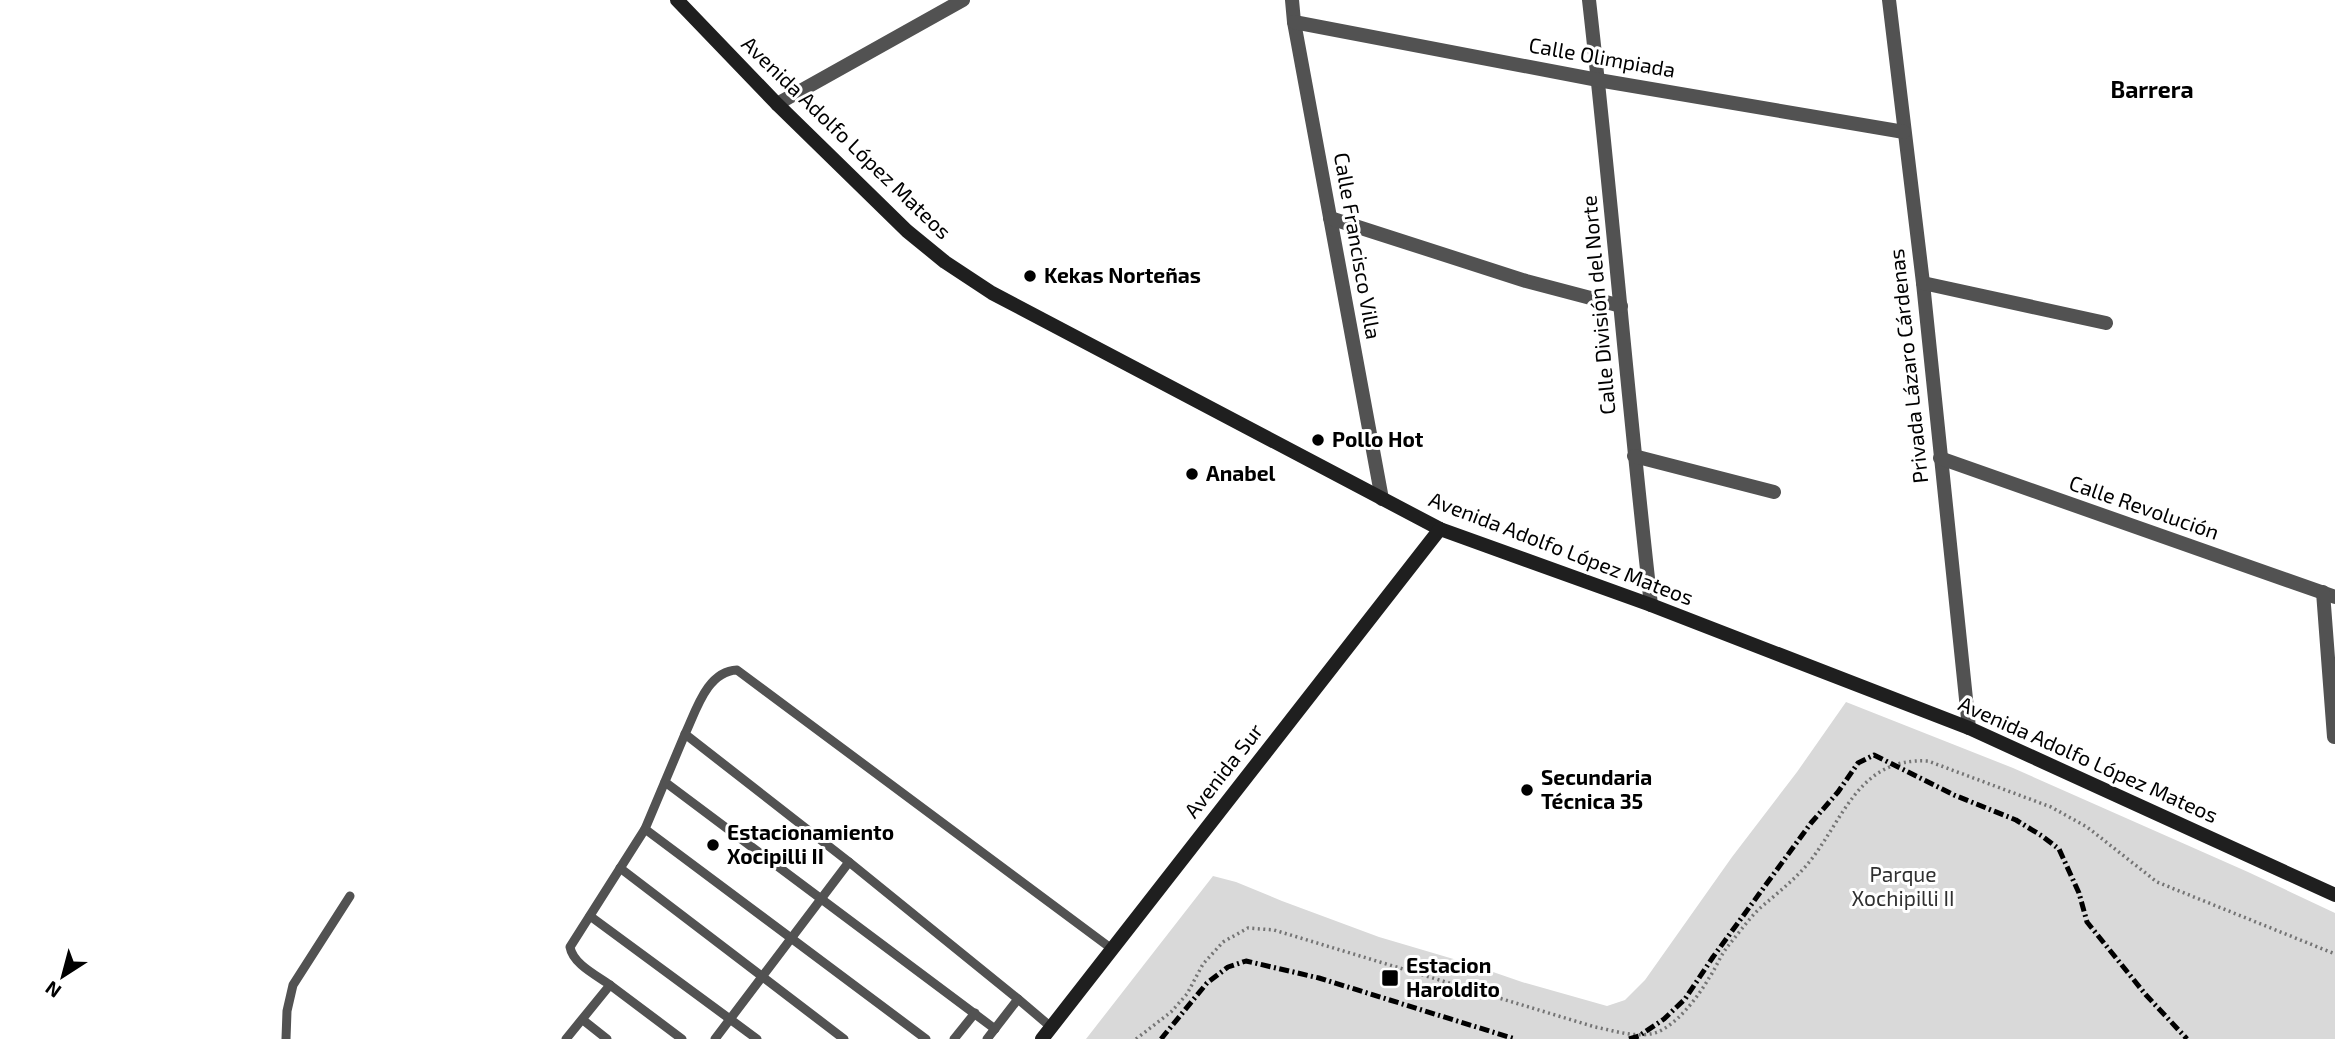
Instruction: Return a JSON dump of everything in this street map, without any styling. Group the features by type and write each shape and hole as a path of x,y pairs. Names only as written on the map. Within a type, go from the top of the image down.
{"street":[{"name":"Avenida Adolfo López Mateos","path":"677,0 777,104 907,231 945,262 992,293 1440,529 1651,605 1969,728 2335,895"},
{"path":"777,104 963,0"},
{"name":"Calle Francisco Villa","path":"1292,0 1382,499"},
{"name":"Calle División del Norte","path":"1589,0 1651,605"},
{"name":"Privada Lázaro Cárdenas","path":"1889,0 1923,284 1969,728"},
{"name":"Calle Olimpiada","path":"1294,22 1598,80 1904,132"},
{"path":"1330,218 1526,281 1621,306"},
{"path":"1923,284 2106,323"},
{"path":"1634,456 1774,492"},
{"name":"Calle Revolución","path":"1940,458 2329,594"},
{"name":"Avenida Sur","path":"1046,1033 1440,529"},
{"path":"2329,594 2334,737"}],"lane":[{"path":"682,1039 571,954 570,947 645,829 685,734 714,680 727,670 737,670 1112,949"},
{"path":"685,734 1018,999 1046,1033"},
{"path":"665,782 995,1029"},
{"path":"645,829 926,1039"},
{"path":"715,1039 849,862"},
{"path":"620,869 844,1039"},
{"path":"286,1039 287,1011 293,985 350,896"},
{"path":"590,916 757,1039"},
{"path":"566,1039 610,985"},
{"path":"987,1039 1018,999"},
{"path":"954,1039 975,1013"},
{"path":"583,1020 607,1039"}],"path":[{"path":"1136,1039 1171,1012 1187,994 1203,964 1223,943 1248,928 1274,930 1595,1027 1641,1036 1660,1031 1687,1007 1708,981 1726,948 1758,911 1783,890 1807,864 1862,784 1876,772 1909,760 1928,761 2051,807 2087,827 2157,882 2335,954"}],"green space":[{"name":"Parque Xochipilli II","path":"1846,702 2013,768 2335,913 2335,1039 1086,1039 1213,876 1236,882 1379,937 1522,982 1607,1006 1625,1000 1645,980"}],"railway":[{"path":"1629,1039 1639,1036 1664,1019 1685,999 1811,823 1838,792 1858,763 1874,755 1954,795 2016,820 2059,849 2079,893 2087,922 2146,995 2187,1039"},
{"path":"1161,1039 1207,983 1228,967 1246,961 1319,978 1515,1039"}],"place":[{"name":"Kekas Norteñas","path":"1030,276"},
{"name":"Pollo Hot","path":"1318,440"},
{"name":"Anabel","path":"1192,474"},
{"name":"Secundaria Técnica 35","path":"1527,790"},
{"name":"Estacionamiento Xocipilli II","path":"713,845"},
{"name":"Estacion Haroldito","path":"1390,978"}],"district":[{"name":"Barrera","path":"2152,90"}]}
